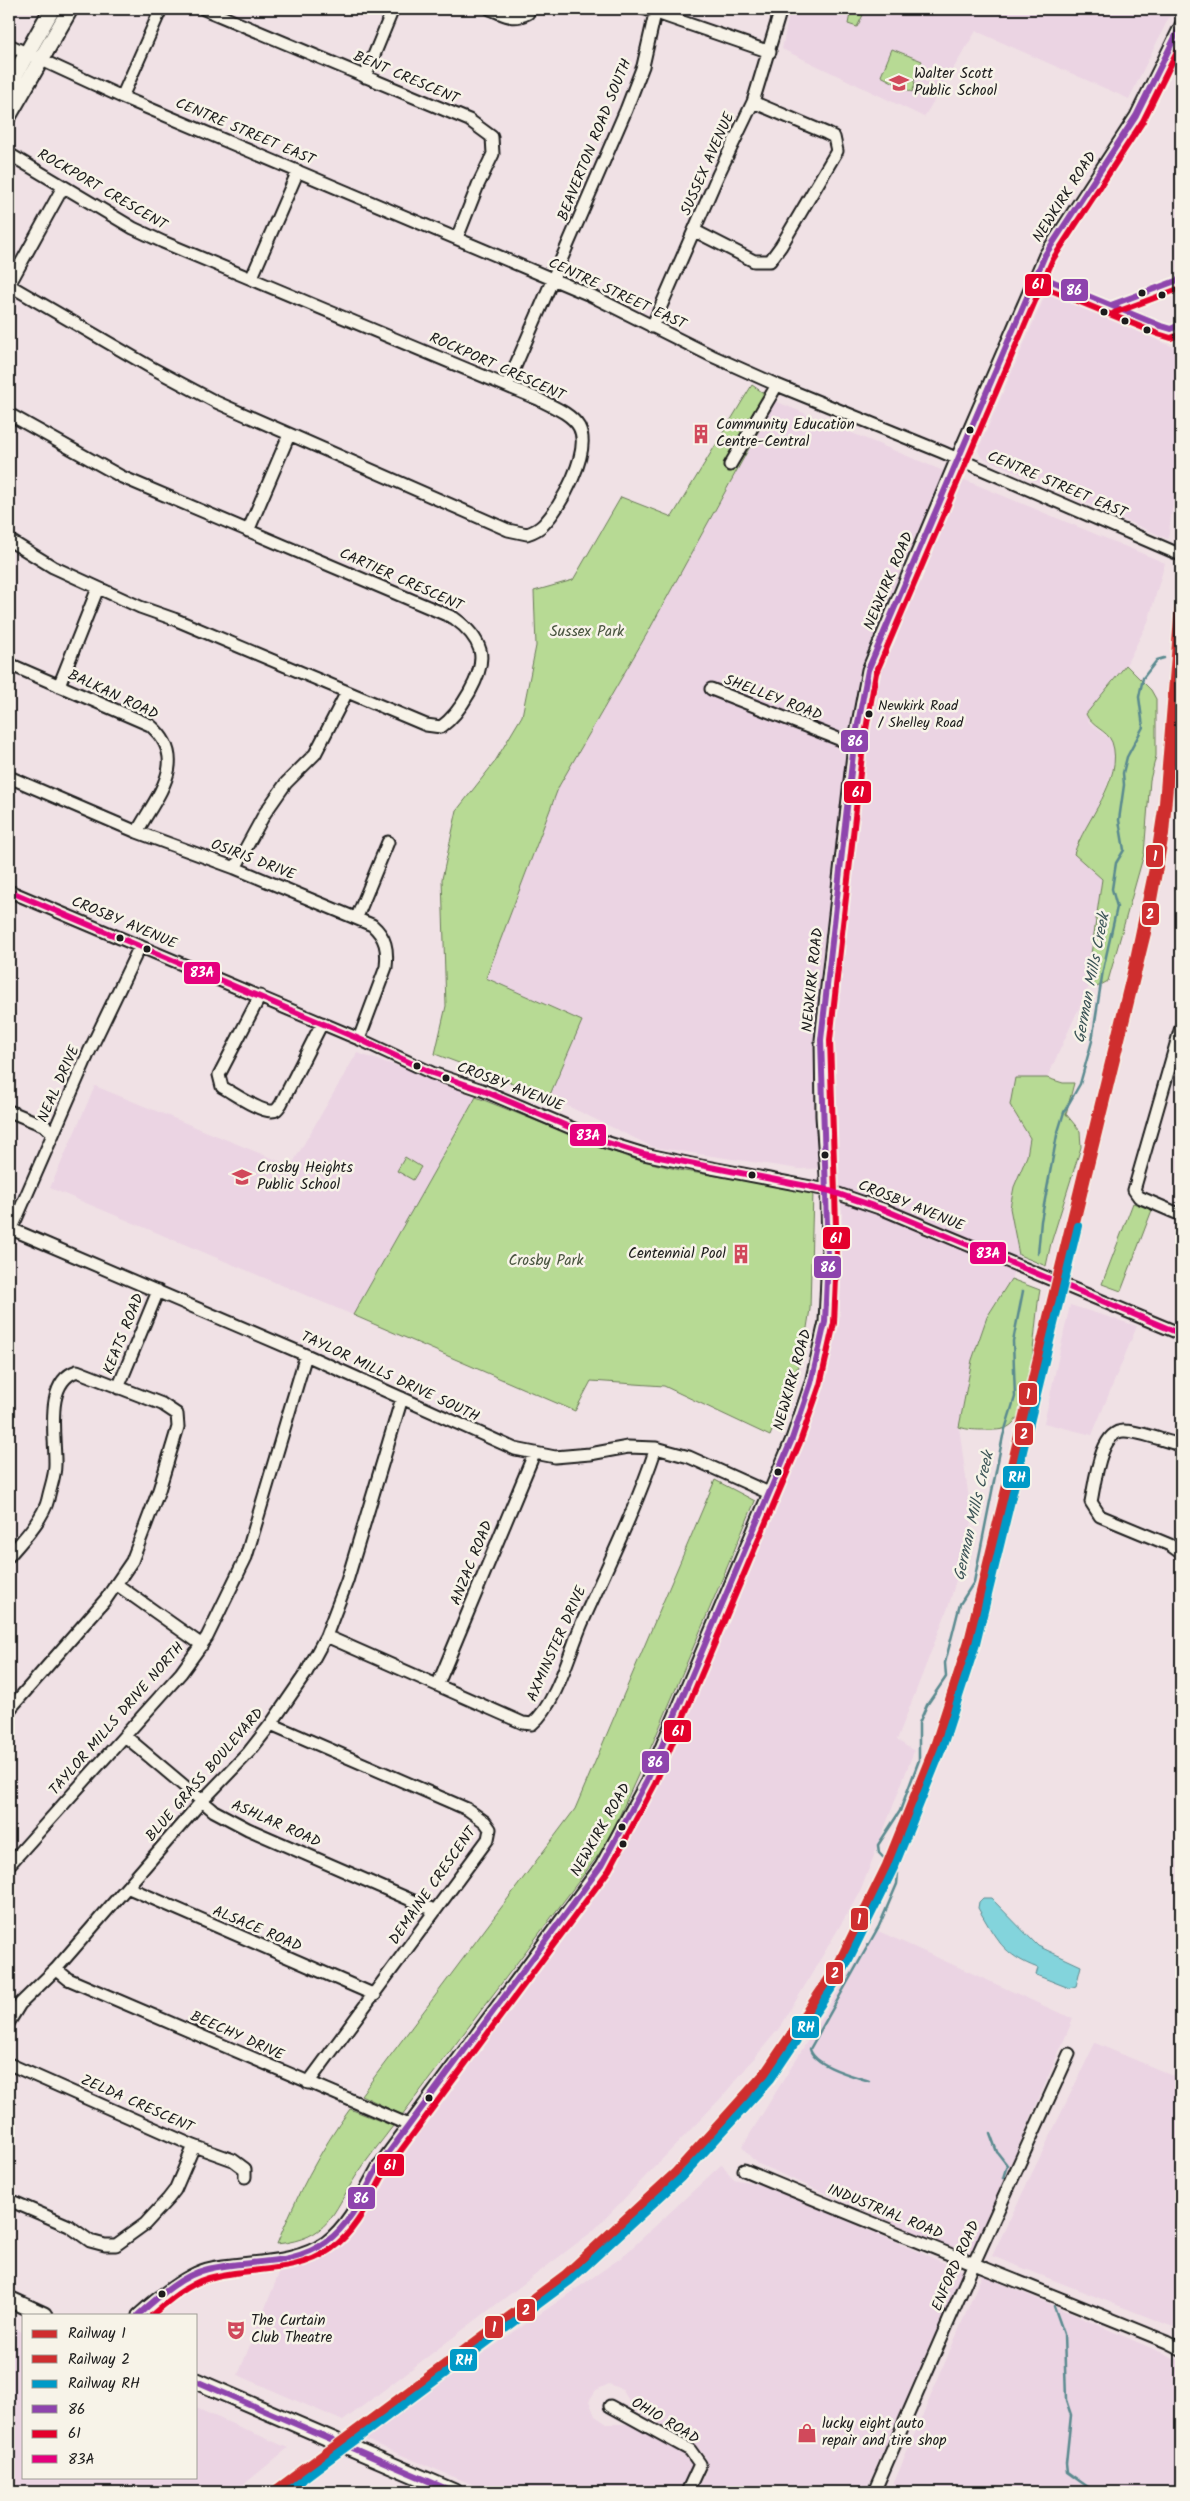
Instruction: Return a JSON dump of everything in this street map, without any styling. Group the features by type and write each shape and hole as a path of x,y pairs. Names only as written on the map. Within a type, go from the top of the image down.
{"main road":[{"path":"9,115 52,9"},
{"path":"9,85 70,9"},
{"path":"9,2299 42,2314"},
{"path":"198,2382 454,2492"}],"street":[{"path":"122,97 161,9"},
{"name":"BENT CRESCENT","path":"204,9 468,120 492,137 494,154 478,185 457,238"},
{"path":"366,77 393,9"},
{"path":"490,9 508,18 519,17 528,13 530,9"},
{"name":"SUSSEX AVENUE","path":"652,327 753,102 770,52 781,9"},
{"path":"652,10 770,52"},
{"name":"BEAVERTON ROAD SOUTH","path":"507,386 554,280 643,66 652,10"},
{"name":"NEWKIRK ROAD","path":"139,2314 164,2293 206,2269 294,2256 324,2243 337,2232 351,2213 378,2167 601,1866 647,1782 792,1439 811,1383 825,1322 828,1256 821,1042 854,745 868,670 956,458 1045,255 1136,116 1181,25"},
{"name":"CENTRE STREET EAST","path":"9,46 122,97 590,295 652,327 776,385 956,458 1181,555"},
{"path":"695,231 754,261 770,261 781,246 837,151 834,138 826,133 753,102"},
{"name":"ROCKPORT CRESCENT","path":"9,154 133,228 538,399 571,417 578,425 583,440 579,465 560,501 542,526 527,534 508,530 289,435 178,382 9,285"},
{"path":"252,278 298,170"},
{"path":"9,285 63,187"},
{"path":"730,465 776,385"},
{"name":"CARTIER CRESCENT","path":"9,414 109,470 454,618 472,634 480,651 480,663 467,695 452,719 441,727 426,725 98,588 53,567 9,540"},
{"path":"248,531 289,435"},
{"path":"59,686 98,588"},
{"name":"BALKAN ROAD","path":"9,664 150,725 167,743 171,758 170,769 137,832"},
{"name":"SHELLEY ROAD","path":"710,690 854,745"},
{"path":"235,868 265,813 286,782 315,754 347,692"},
{"name":"OSIRIS DRIVE","path":"9,776 137,832 235,868 357,917 378,931 384,939 387,958 386,967 359,1039"},
{"path":"357,917 388,842"},
{"name":"CROSBY AVENUE","path":"9,891 260,996 432,1073 482,1090 624,1149 709,1168 827,1190 885,1210 1181,1334"},
{"name":"NEAL DRIVE","path":"10,1231 89,1052 140,946"},
{"path":"260,996 219,1075 222,1087 259,1107 270,1111 276,1110 281,1104 322,1023"},
{"path":"1181,1027 1134,1190 1139,1197 1181,1215"},
{"path":"9,1111 45,1126 53,1133"},
{"name":"TAYLOR MILLS DRIVE SOUTH","path":"10,1231 158,1291 306,1355 482,1436 534,1454 555,1457 590,1454 628,1447 656,1448 689,1457 769,1493"},
{"name":"KEATS ROAD","path":"118,1388 158,1291"},
{"name":"TAYLOR MILLS DRIVE NORTH","path":"9,1865 181,1673 202,1645 221,1612 246,1557 306,1355"},
{"path":"9,1556 27,1535 48,1500 54,1475 53,1422 55,1401 65,1377 77,1371 171,1409 177,1414 178,1427 156,1499 132,1561 106,1599 9,1710"},
{"name":"BLUE GRASS BOULEVARD","path":"9,2022 20,2004 56,1970 86,1933 129,1888 271,1724 306,1673 326,1636 356,1553 402,1398"},
{"path":"1181,1445 1124,1431 1114,1433 1105,1443 1091,1502 1100,1516 1170,1545 1181,1553"},
{"name":"AXMINSTER DRIVE","path":"326,1636 523,1723 532,1724 538,1719 552,1699 582,1624 645,1482 656,1448"},
{"name":"ANZAC ROAD","path":"438,1684 534,1454"},
{"path":"116,1584 202,1645"},
{"name":"DEMAINE CRESCENT","path":"271,1724 468,1809 486,1822 490,1829 488,1839 434,1910 375,1996 308,2083"},
{"name":"ASHLAR ROAD","path":"125,1736 202,1802 248,1829 434,1910"},
{"name":"ALSACE ROAD","path":"129,1888 375,1996"},
{"name":"BEECHY DRIVE","path":"56,1970 68,1978 409,2125"},
{"name":"ENFORD ROAD","path":"874,2492 974,2263 1069,2054"},
{"name":"ZELDA CRESCENT","path":"9,2064 194,2146 233,2160 246,2169 245,2177"},
{"path":"9,2200 69,2226 90,2241 104,2245 116,2245 145,2224 168,2199 194,2146"},
{"name":"INDUSTRIAL ROAD","path":"744,2170 1181,2349"},
{"name":"OHIO ROAD","path":"610,2406 690,2450 700,2464 688,2492"}],"shaded area":[{"path":"790,9 1173,9 1129,99 976,31 924,117 782,49"},
{"path":"1046,293 1181,350 1181,448 1168,539 981,457 978,450"},
{"path":"775,401 1165,563 1148,622 1126,665 1086,714 1089,722 1111,740 1116,758 1105,791 1087,829 1078,840 1102,879 1089,968 1089,986 1047,1078 1016,1078 1010,1105 1030,1138 1027,1156 1014,1187 1010,1208 1019,1255 1011,1279 987,1317 972,1360 959,1427 972,1522 949,1605 897,1740 914,1751 860,1892 781,2026 721,2098 593,2231 343,2421 238,2375 280,2271 336,2247 375,2199 427,2116 616,1861 677,1737 824,1379 840,1297 842,1211 836,1168 799,1169 653,1147 549,1097 582,1021 486,978 559,786 648,632"},
{"name":"Crosby Heights Public School","path":"357,1053 421,1074 476,1097 353,1315 50,1188 95,1086 291,1166"},
{"path":"1070,1305 1137,1326 1092,1435 1044,1423"},
{"path":"876,1930 1073,2019 974,2250 948,2247 756,2163 742,2147"},
{"path":"1095,2043 1181,2079 1181,2330 992,2256"},
{"path":"722,2164 733,2179 764,2185 963,2271 865,2492 695,2492 708,2469 706,2457 696,2446 634,2409 622,2389 609,2384 596,2390 589,2401 595,2416 607,2424 634,2424 690,2457 693,2468 679,2492 490,2492 361,2438 622,2257"},
{"path":"982,2275 1181,2361 1181,2492 890,2492"},
{"path":"9,2326 22,2332 22,2478 198,2478 198,2409 288,2448 235,2492 9,2492"}],"green space":[{"path":"851,9 866,9 857,27 848,24"},
{"path":"892,49 922,61 912,92 881,76"},
{"name":"Sussex Park","path":"752,385 775,401 648,632 559,786 486,978 582,1021 549,1097 435,1054 446,1006 442,879 457,810 494,763 522,716 536,646 534,591 573,580 621,497 672,517"},
{"path":"1126,665 1151,690 1156,699 1156,756 1150,780 1144,854 1108,981 1097,987 1089,986 1089,968 1102,879 1074,854 1079,841 1102,800 1113,770 1115,756 1110,738 1091,722 1086,714"},
{"path":"1015,1078 1047,1078 1063,1083 1074,1083 1066,1114 1080,1131 1081,1147 1051,1243 1046,1266 1019,1255 1010,1208 1014,1187 1027,1156 1030,1138 1010,1105"},
{"name":"Crosby Park","path":"476,1097 630,1158 684,1171 813,1191 810,1309 803,1353 770,1436 664,1386 591,1381 575,1411 353,1315"},
{"path":"405,1157 421,1167 413,1180 397,1171"},
{"path":"1133,1203 1152,1210 1121,1291 1102,1284"},
{"path":"1011,1279 1040,1290 1029,1379 1020,1412 1011,1425 1001,1429 975,1430 959,1427 972,1360 987,1317"},
{"path":"715,1480 755,1501 655,1738 606,1845 402,2115 361,2095 575,1809"},
{"path":"350,2109 393,2126 360,2170 327,2222 319,2230 308,2236 295,2241 277,2244 309,2174"}],"water":[{"path":"983,1898 991,1898 1038,1946 1081,1966 1076,1986 1069,1988 1036,1975 1038,1968 1016,1958 1008,1951 990,1929 978,1908 979,1902"}],"waterway":[{"name":"German Mills Creek","path":"1038,1254 1041,1221 1057,1135 1064,1112 1080,1084 1092,1041 1103,970 1117,907 1112,889 1116,863 1124,850 1119,820 1124,785 1123,773 1127,757 1143,727 1139,697 1143,678 1157,660 1164,658"},
{"name":"German Mills Creek","path":"869,2081 826,2065 813,2055 810,2049 879,1926 897,1884 898,1873 879,1853 878,1845 900,1811 919,1760 919,1723 927,1705 946,1677 945,1663 960,1604 974,1582 1003,1436 1015,1397 1013,1341 1023,1291"},
{"name":"German Mills Creek","path":"990,2133 997,2152 1007,2165 1003,2178"},
{"name":"German Mills Creek","path":"1054,2306 1064,2334 1066,2400 1071,2415 1066,2463 1067,2472 1095,2492"}],"rail line":[{"name":"1","path":"272,2492 565,2274 675,2172 764,2073 836,1967 886,1865 934,1746 968,1641 1132,968 1153,868 1163,803 1181,581"},
{"name":"2","path":"281,2492 569,2278 682,2176 771,2075 849,1950 891,1867 939,1751 973,1642 1147,933 1165,834 1181,648"},
{"name":"RH","path":"286,2492 570,2281 681,2178 771,2079 843,1972 894,1868 942,1749 976,1644 1078,1226"}],"transit line":[{"name":"86","path":"139,2314 180,2281 198,2272 223,2266 284,2259 299,2255 313,2250 335,2235 356,2208 378,2167 601,1866 647,1781 792,1439 811,1383 825,1322 828,1256 821,1040 854,745 868,670 1045,255 1136,116 1181,25"},
{"name":"61","path":"153,2314 193,2284 224,2274 272,2269 302,2263 317,2257 340,2242 356,2224 385,2172 609,1870 655,1784 800,1442 820,1385 834,1323 837,1256 830,1040 863,746 876,673 1053,259 1143,121 1181,44"},
{"name":"86","path":"1037,275 1161,326 1171,329 1181,324"},
{"name":"86","path":"1111,305 1181,279"},
{"name":"61","path":"1034,283 1158,334 1171,338 1181,334"},
{"name":"61","path":"1114,313 1181,288"},
{"name":"83A","path":"9,891 359,1039 432,1073 482,1090 602,1141 644,1154 827,1190 885,1210 1181,1334"},
{"name":"86","path":"198,2382 454,2492"}],"place":[{"name":"Walter Scott Public School","path":"899,83"},
{"name":"Community Education Centre-Central","path":"701,434"},
{"name":"Newkirk Road / Shelley Road","path":"869,714"},
{"name":"Crosby Heights Public School","path":"242,1177"},
{"name":"Centennial Pool","path":"741,1254"},
{"name":"The Curtain Club Theatre","path":"236,2330"},
{"name":"lucky eight auto repair and tire shop","path":"807,2433"}]}
